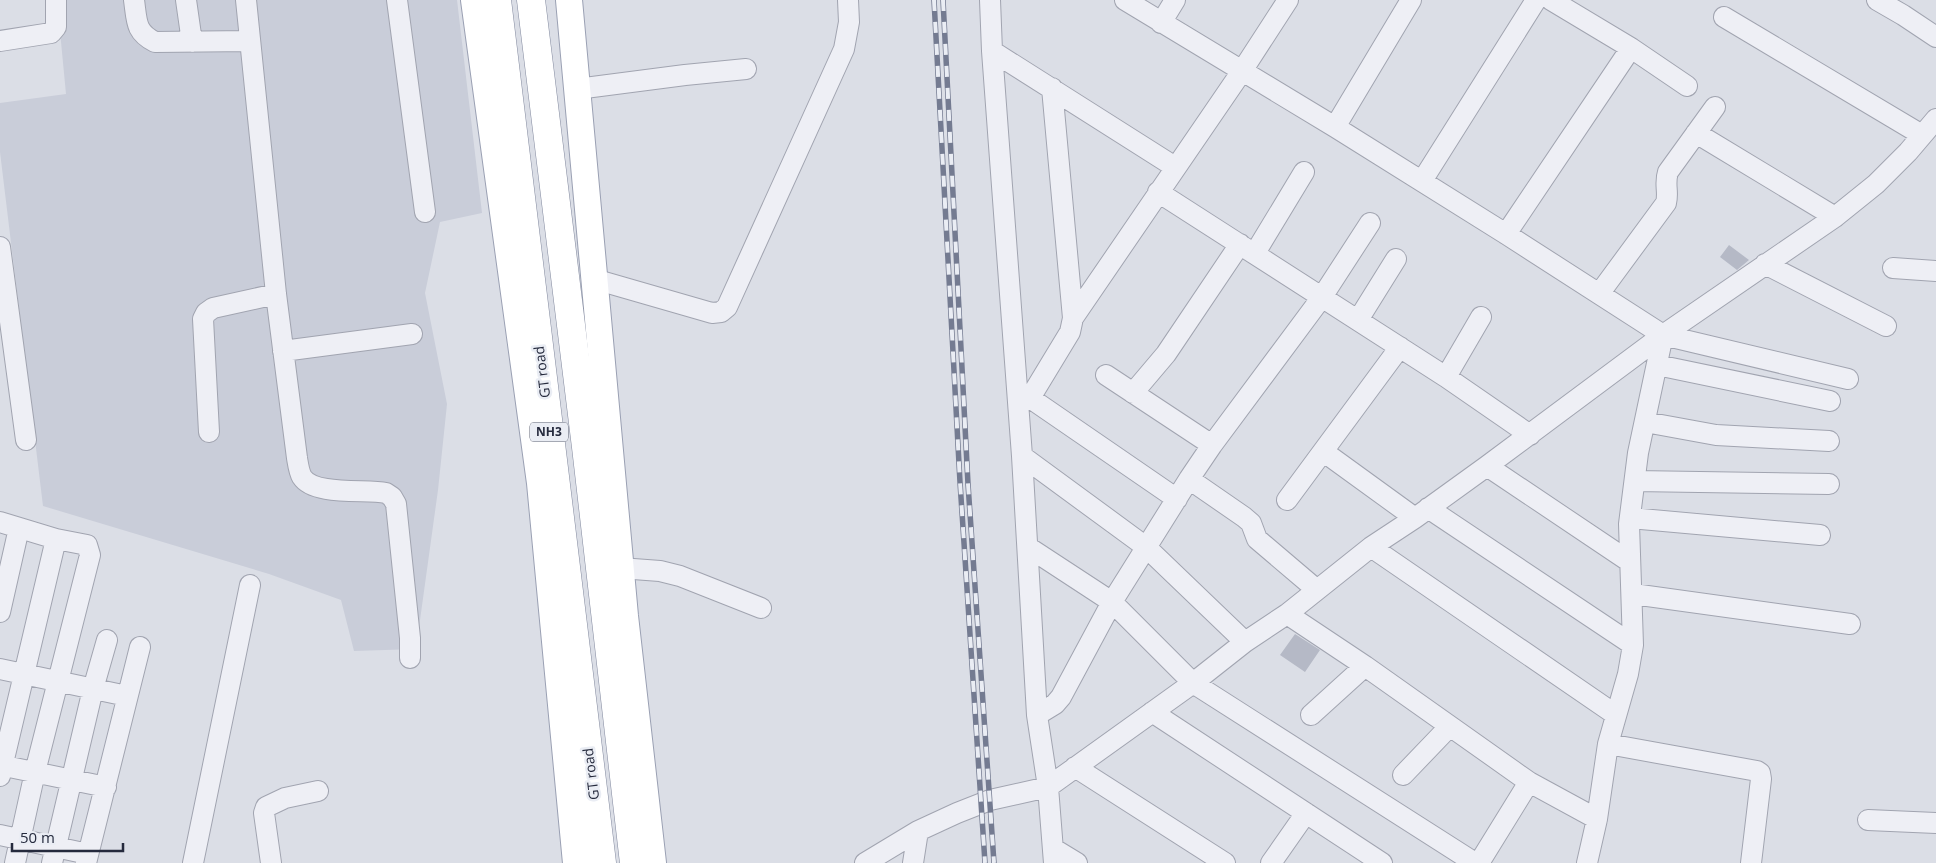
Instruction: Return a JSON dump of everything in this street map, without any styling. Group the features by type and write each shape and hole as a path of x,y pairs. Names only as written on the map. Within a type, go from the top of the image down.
{"highway":[{"name":"GT road","path":"496,0 602,863"},
{"name":"NH3","path":"531,0 585,438 634,863"}],"main road":[{"path":"474,0 540,483 576,863"},
{"path":"569,0 620,568 653,863"}],"street":[{"path":"0,41 51,34 56,27 56,0"},
{"path":"134,0 139,31 142,35 155,42 250,41"},
{"path":"186,0 192,42"},
{"path":"246,0 276,294 297,458 303,479 316,487 386,493 392,497 396,504 410,638 410,658"},
{"path":"397,0 425,212"},
{"path":"594,279 712,313 721,312 727,307 844,50 849,22 848,0"},
{"path":"990,0 992,51 1028,547 1037,715 1048,787 1054,856 1077,863"},
{"path":"1125,0 1422,181 1663,335 1848,379"},
{"path":"1161,23 1175,0"},
{"path":"1073,318 1174,167 1242,71 1288,0"},
{"path":"1422,181 1536,0"},
{"path":"1551,0 1631,48 1687,86"},
{"path":"1878,0 1903,14 1936,37"},
{"path":"1335,127 1403,3"},
{"path":"1724,17 1922,135"},
{"path":"1506,234 1631,48"},
{"path":"992,51 1174,167"},
{"path":"577,89 685,74 746,69"},
{"path":"1052,88 1073,318 1070,332 1030,398 1177,499"},
{"path":"1599,294 1666,203 1665,181 1668,172 1715,107"},
{"path":"865,863 918,831 957,813 990,800 1048,787 1193,683 1245,642 1287,614 1371,547 1530,435 1663,335 1835,217 1876,184 1936,119"},
{"path":"1696,133 1835,217"},
{"path":"1133,393 1166,354 1304,172"},
{"path":"1158,192 1446,377 1530,435"},
{"path":"1037,715 1055,704 1061,697 1112,602 1212,445 1322,297 1370,223"},
{"path":"0,246 3,296 26,440"},
{"path":"1358,320 1396,259"},
{"path":"1765,264 1886,326"},
{"path":"1892,268 1936,271"},
{"path":"209,432 203,319 206,313 213,308 276,294"},
{"path":"1446,377 1481,317"},
{"path":"283,351 412,334"},
{"path":"1587,863 1608,744 1628,674 1633,645 1630,518 1645,422 1663,335"},
{"path":"1287,500 1400,347"},
{"path":"1657,365 1830,401"},
{"path":"1106,375 1212,445"},
{"path":"1645,422 1716,435 1829,442"},
{"path":"1324,452 1633,645"},
{"path":"1022,456 1146,547 1245,642"},
{"path":"1487,466 1630,562"},
{"path":"1190,479 1251,523 1257,538 1317,590"},
{"path":"1635,481 1829,484"},
{"path":"1630,518 1820,535"},
{"path":"0,612 9,525 56,539 87,545 90,555 57,681 15,863"},
{"path":"56,539 1,769 35,772 106,787"},
{"path":"1028,547 1112,602 1193,683 1477,863 1529,782"},
{"path":"1371,547 1616,715"},
{"path":"620,568 666,572 711,587 761,608"},
{"path":"193,863 250,585"},
{"path":"1633,594 1850,624"},
{"path":"1287,614 1365,666 1529,782 1596,819"},
{"path":"54,855 93,690 107,640"},
{"path":"0,835 21,839 54,855 87,858 140,647"},
{"path":"1311,715 1365,666"},
{"path":"0,669 127,696"},
{"path":"1152,712 1382,863"},
{"path":"1403,775 1450,726"},
{"path":"1608,744 1757,770 1760,773 1761,780 1751,863"},
{"path":"1075,767 1225,863"},
{"path":"271,863 264,820 266,807 284,798 318,791"},
{"path":"1271,863 1306,813"},
{"path":"1868,820 1936,823"},
{"path":"913,863 918,831"}],"shaded area":[{"path":"57,0 457,0 482,213 440,222 425,293 447,404 438,490 416,649 354,651 341,600 269,574 43,506 0,152 0,103 66,94"}],"building":[{"path":"1729,245 1749,260 1737,270 1720,257"},
{"path":"1295,634 1320,650 1305,672 1280,655"}],"railway":[{"path":"934,0 960,482 985,863"},
{"path":"943,0 968,484 994,863"}]}
